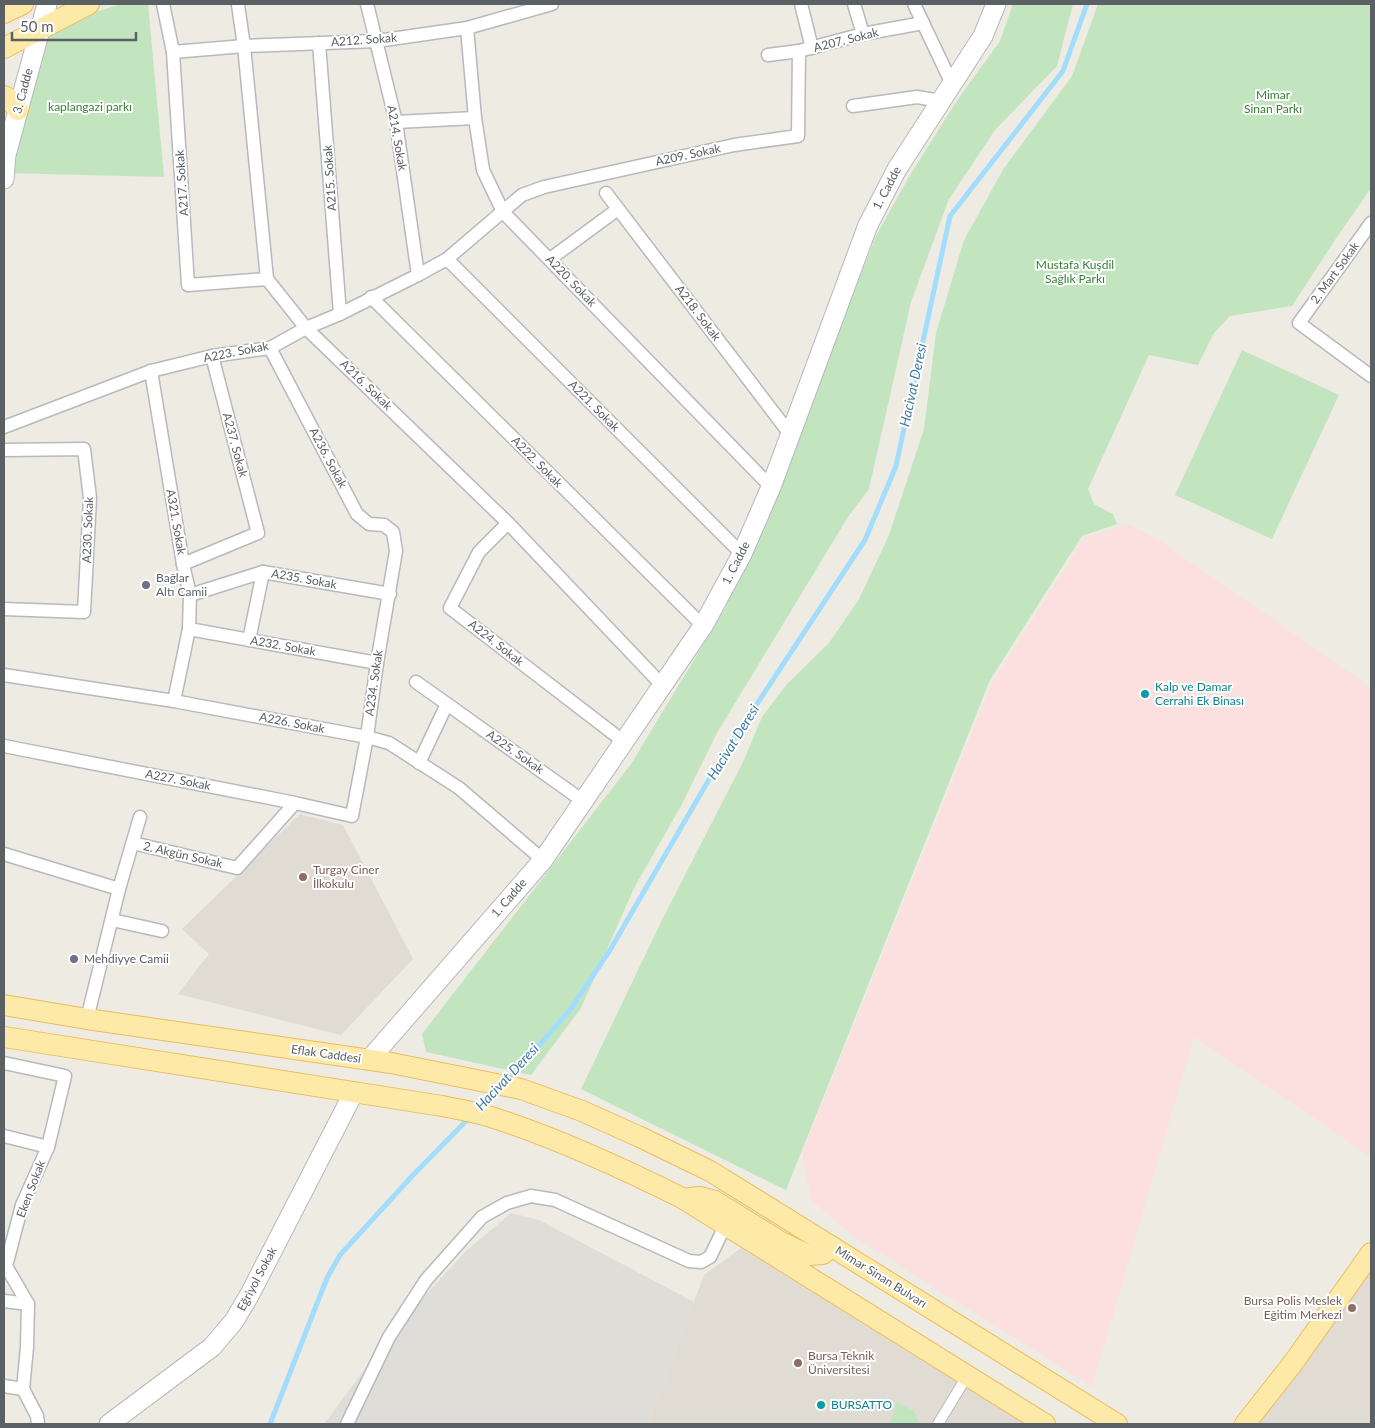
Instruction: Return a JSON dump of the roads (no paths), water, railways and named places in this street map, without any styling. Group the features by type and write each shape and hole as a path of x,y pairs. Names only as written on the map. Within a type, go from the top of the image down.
{"main road":[{"path":"4,13 23,4"},
{"path":"31,4 40,30"},
{"name":"3. Cadde","path":"4,179 6,155 47,4"},
{"path":"4,48 89,4"},
{"name":"1. Cadde","path":"369,1060 543,860 702,626 742,554 771,487 868,226 897,169 983,36 991,8"},
{"path":"4,96 18,110"},
{"name":"Eflak Caddesi","path":"4,1005 87,1019 391,1063 521,1089 582,1111 640,1137"},
{"path":"4,1037 442,1106 488,1116 533,1131 622,1169 682,1198 1046,1424"},
{"name":"Eğriyol Sokak","path":"109,1424 212,1347 234,1321 364,1093"},
{"name":"Mimar Sinan Bulvarı","path":"640,1137 710,1171 1118,1424"},
{"path":"682,1198 700,1197 715,1201 781,1242 808,1255 824,1254 831,1246"},
{"path":"1245,1424 1293,1363 1371,1253"},
{"path":"1260,1424 1293,1363"}],"street":[{"name":"A217. Sokak","path":"163,4 173,52 188,285 267,279"},
{"name":"A214. Sokak","path":"367,4 396,122 418,275"},
{"name":"A212. Sokak","path":"173,52 244,46 377,40 467,28 552,4"},
{"path":"801,4 812,48"},
{"path":"854,4 863,34"},
{"path":"914,4 952,84"},
{"path":"238,5 244,46 267,279"},
{"name":"A207. Sokak","path":"768,56 800,51 863,34 923,23"},
{"name":"A220. Sokak","path":"467,28 475,118 484,170 503,212 771,487"},
{"name":"A215. Sokak","path":"319,43 340,314"},
{"name":"A209. Sokak","path":"503,212 522,195 544,187 734,145 798,136 800,51"},
{"path":"853,106 917,97 941,101"},
{"path":"396,122 475,118"},
{"name":"A218. Sokak","path":"606,193 790,434"},
{"path":"550,259 618,209"},
{"name":"A223. Sokak","path":"4,427 151,371 212,356 270,348 306,328 340,314 418,275 447,258 503,212"},
{"name":"2. Mart Sokak","path":"1371,223 1299,323 1371,376"},
{"name":"A221. Sokak","path":"447,258 742,554"},
{"name":"A216. Sokak","path":"267,279 306,328 508,523 662,685"},
{"name":"A222. Sokak","path":"371,297 702,626"},
{"name":"A236. Sokak","path":"270,348 357,514 369,524 384,525 394,532 396,550"},
{"name":"A237. Sokak","path":"183,564 258,533 212,356"},
{"name":"A321. Sokak","path":"151,371 183,564 190,595 190,629 174,701"},
{"name":"A230. Sokak","path":"4,450 84,449 90,498 84,612 4,609"},
{"name":"A224. Sokak","path":"508,523 479,552 450,608 623,741"},
{"name":"A234. Sokak","path":"352,816 367,737 396,550"},
{"path":"249,640 263,572"},
{"name":"A235. Sokak","path":"190,595 263,572 390,594"},
{"name":"A232. Sokak","path":"190,629 377,663"},
{"name":"A226. Sokak","path":"4,675 174,701 367,737 389,743 459,788 543,860"},
{"name":"A225. Sokak","path":"416,682 583,801"},
{"path":"420,762 447,704"},
{"name":"A227. Sokak","path":"4,746 295,803 352,816"},
{"name":"2. Akgün Sokak","path":"132,843 237,868 295,803"},
{"path":"87,1019 119,889 140,817"},
{"path":"4,854 119,889"},
{"path":"112,920 162,931"},
{"name":"Eken Sokak","path":"4,1063 65,1076 48,1146 22,1205 5,1265 28,1304"},
{"path":"4,1136 48,1146"},
{"path":"347,1424 389,1338 426,1280 482,1217 507,1203 530,1196 555,1200 689,1261 700,1262 710,1257 726,1224"},
{"path":"4,1300 28,1304 27,1347 23,1389 38,1424"},
{"path":"938,1424 967,1376"},
{"path":"4,1386 23,1389"}],"waterway":[{"name":"Hacivat Deresi","path":"506,1081 570,1010 610,950 722,757 865,540 896,466 950,216 1063,71 1087,4"},
{"name":"Hacivat Deresi","path":"478,1109 496,1090"},
{"name":"Hacivat Deresi","path":"270,1424 327,1278 340,1255 414,1174 470,1117"}],"place":[{"name":"Bağlar Altı Camii","path":"146,585"},
{"name":"Kalp ve Damar Cerrahi Ek Binası","path":"1145,694"},
{"name":"Turgay Ciner İlkokulu","path":"303,877"},
{"name":"Mehdiyye Camii","path":"74,959"},
{"name":"Bursa Polis Meslek Eğitim Merkezi","path":"1352,1308"},
{"name":"Bursa Teknik Üniversitesi","path":"798,1363"},
{"name":"BURSATTO","path":"821,1405"}],"park label":[{"name":"Mimar Sinan Parkı","path":"1273,102"},
{"name":"kaplangazi parkı","path":"90,107"},
{"name":"Mustafa Kuşdil Sağlık Parkı","path":"1075,272"}]}
